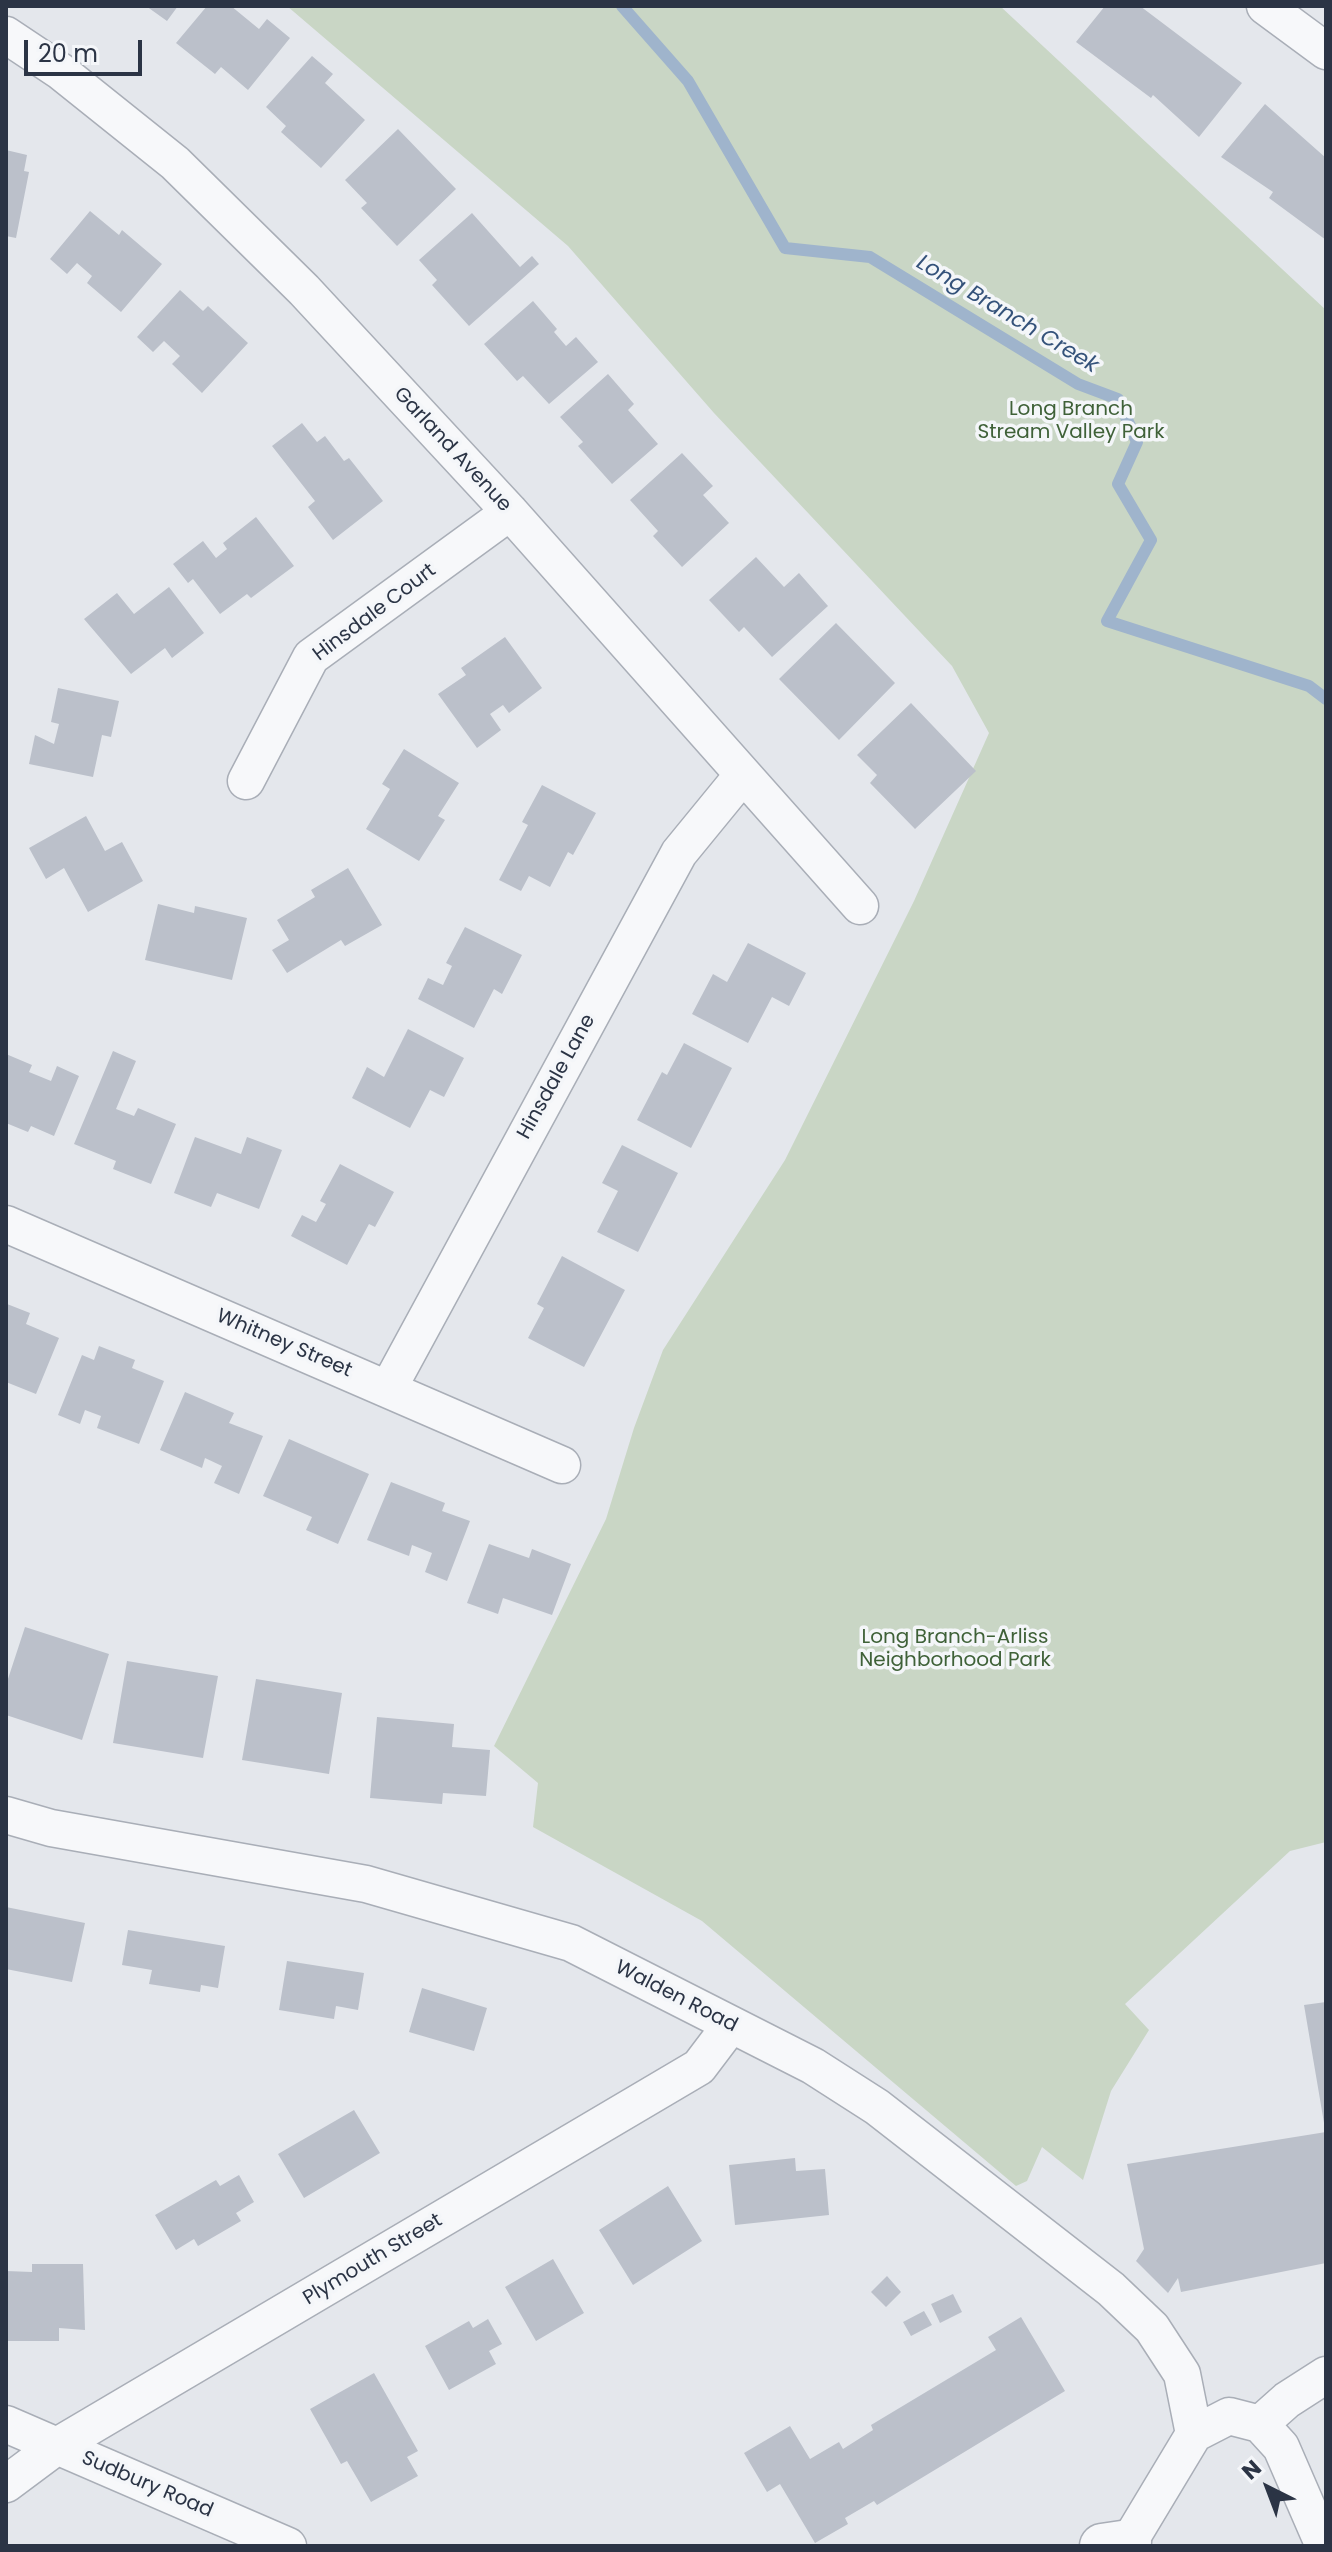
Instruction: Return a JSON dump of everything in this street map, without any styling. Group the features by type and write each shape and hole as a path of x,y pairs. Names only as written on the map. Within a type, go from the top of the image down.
{"street":[{"path":"1265,6 1322,38"},
{"name":"Garland Avenue","path":"6,35 60,71 175,163 304,290 510,512 860,906"},
{"name":"Hinsdale Court","path":"246,781 311,657 510,512"},
{"name":"Hinsdale Lane","path":"388,1389 679,853 742,776"},
{"name":"Whitney Street","path":"6,1224 562,1465"},
{"name":"Walden Road","path":"6,1815 51,1828 366,1884 571,1943 813,2066 877,2107 1111,2289 1152,2328 1182,2374 1194,2434"},
{"name":"Plymouth Street","path":"6,2484 57,2446 699,2067 730,2026"},
{"path":"1260,2424 1287,2400 1326,2375"},
{"path":"1116,2544 1194,2434 1229,2416 1260,2424 1281,2447 1324,2546"},
{"name":"Sudbury Road","path":"6,2424 288,2546"}],"green space":[{"path":"287,6 1000,6 1326,310 1326,1842 1290,1851 1125,2004 1149,2030 1111,2091 1083,2180 1042,2147 1027,2181 1016,2186 702,1921 533,1827 538,1783 494,1746 606,1519 634,1428 663,1350 785,1160 914,901 989,733 952,666 714,413 568,246"}],"building":[{"path":"146,6 178,6 167,21"},
{"path":"207,6 231,6 259,29 267,19 290,38 248,90 221,67 215,74 176,43"},
{"path":"1105,6 1140,6 1242,83 1199,137 1153,95 1151,98 1076,42"},
{"path":"312,56 333,74 325,83 365,120 321,168 281,132 286,126 266,107"},
{"path":"1265,104 1326,158 1326,240 1269,198 1273,192 1221,157"},
{"path":"398,129 456,189 397,246 361,208 367,203 345,180"},
{"path":"6,150 27,155 24,171 29,172 16,238 6,236"},
{"path":"90,211 119,235 122,230 162,264 121,312 87,283 92,276 77,263 67,274 50,259"},
{"path":"472,213 520,267 532,256 539,264 469,326 432,285 437,280 419,260"},
{"path":"180,290 203,311 208,306 248,343 202,393 172,364 180,356 164,341 153,352 137,337"},
{"path":"533,301 557,329 554,332 566,346 576,337 598,362 549,404 523,376 517,381 484,344"},
{"path":"608,374 634,404 628,410 658,444 612,484 578,446 583,442 560,417"},
{"path":"302,423 317,442 325,436 344,461 349,458 383,501 333,540 308,507 315,501 272,446"},
{"path":"682,453 713,486 703,495 729,523 682,567 653,536 658,531 630,500"},
{"path":"256,517 294,566 251,598 247,594 220,614 193,579 188,583 173,564 203,541 216,558 227,549 223,543"},
{"path":"756,557 784,587 799,573 828,606 772,657 744,627 739,632 709,600"},
{"path":"169,587 204,633 172,658 165,648 131,674 84,619 117,593 134,614"},
{"path":"836,623 895,683 839,740 779,679"},
{"path":"505,637 542,688 509,713 503,705 490,714 501,730 477,748 438,694 466,675 461,668"},
{"path":"58,688 119,701 111,737 102,735 93,777 29,764 35,735 54,744 59,724 51,722"},
{"path":"911,703 976,771 915,829 870,783 877,775 857,755"},
{"path":"404,749 459,783 438,816 445,820 419,861 366,829 390,789 382,784"},
{"path":"542,785 596,813 573,855 568,852 550,887 529,876 521,891 499,880 528,825 522,822"},
{"path":"86,816 105,851 122,842 143,881 88,912 64,868 46,879 29,848"},
{"path":"348,868 382,925 345,946 341,940 287,973 272,950 289,940 277,920 315,897 311,890"},
{"path":"158,904 194,913 195,906 247,918 232,980 145,960"},
{"path":"465,927 522,955 502,994 494,989 474,1028 418,999 428,978 443,985 452,966 446,963"},
{"path":"748,943 806,973 789,1006 772,997 748,1043 692,1014 713,974 727,982"},
{"path":"408,1029 464,1058 444,1097 430,1090 410,1128 352,1098 367,1067 384,1077"},
{"path":"684,1043 732,1068 691,1148 637,1120 662,1072 667,1075"},
{"path":"113,1051 136,1061 116,1109 134,1116 138,1108 176,1124 151,1184 113,1169 116,1161 74,1144"},
{"path":"6,1054 32,1065 29,1072 51,1081 57,1066 79,1076 54,1136 31,1126 28,1132 6,1123"},
{"path":"195,1137 241,1154 247,1137 282,1150 259,1209 217,1193 211,1207 174,1193"},
{"path":"622,1145 678,1173 638,1252 597,1232 618,1191 602,1183"},
{"path":"340,1164 394,1192 375,1227 369,1224 347,1265 291,1236 302,1215 316,1222 326,1204 320,1201"},
{"path":"562,1256 625,1290 584,1367 528,1338 544,1308 537,1304"},
{"path":"7,1304 30,1313 26,1324 59,1338 36,1394 6,1382"},
{"path":"99,1346 135,1360 132,1368 164,1381 139,1444 97,1428 101,1416 85,1410 80,1424 58,1415 82,1355 94,1360"},
{"path":"185,1392 234,1413 229,1423 263,1436 239,1494 214,1483 222,1466 205,1458 202,1468 160,1450"},
{"path":"289,1439 369,1474 338,1544 306,1530 312,1517 263,1496"},
{"path":"391,1482 445,1503 442,1511 470,1521 447,1581 425,1572 432,1553 412,1545 409,1556 367,1540"},
{"path":"489,1544 529,1558 532,1549 571,1564 552,1615 503,1598 498,1614 467,1603"},
{"path":"25,1627 109,1654 82,1740 6,1715 6,1685"},
{"path":"127,1661 218,1676 203,1758 113,1743"},
{"path":"256,1679 342,1693 329,1774 242,1760"},
{"path":"377,1717 454,1724 452,1747 490,1750 486,1796 443,1793 442,1804 370,1798"},
{"path":"6,1907 85,1923 72,1982 6,1969"},
{"path":"128,1930 225,1946 218,1988 201,1985 200,1992 149,1984 152,1970 122,1965"},
{"path":"287,1961 364,1973 358,2010 336,2006 334,2019 279,2010"},
{"path":"422,1988 487,2008 474,2051 409,2032"},
{"path":"1326,2002 1326,2123 1324,2123 1304,2005"},
{"path":"354,2110 380,2153 304,2198 278,2154"},
{"path":"1326,2132 1326,2263 1181,2292 1178,2278 1168,2293 1136,2261 1144,2249 1127,2164"},
{"path":"795,2158 796,2171 825,2169 829,2215 735,2225 729,2165"},
{"path":"239,2175 254,2202 236,2213 241,2221 198,2246 194,2239 176,2250 155,2215 216,2180 220,2186"},
{"path":"668,2186 702,2241 633,2285 599,2230"},
{"path":"553,2259 584,2313 536,2341 505,2287"},
{"path":"32,2264 83,2264 85,2330 59,2328 59,2341 6,2341 6,2271 32,2272"},
{"path":"887,2276 901,2292 886,2307 871,2292"},
{"path":"953,2294 962,2312 940,2323 931,2304"},
{"path":"924,2311 932,2325 911,2336 903,2322"},
{"path":"1021,2317 1065,2391 877,2505 874,2501 845,2518 848,2524 815,2543 780,2484 767,2492 744,2453 790,2426 810,2459 839,2442 843,2449 873,2430 871,2425 996,2350 988,2337"},
{"path":"488,2319 502,2344 489,2351 496,2364 449,2390 425,2346 469,2321 473,2328"},
{"path":"374,2373 418,2451 407,2457 418,2476 371,2502 347,2461 341,2464 310,2409"}],"waterway":[{"name":"Long Branch Creek","path":"622,6 688,81 785,248 870,257 1078,384 1118,399 1137,442 1118,484 1151,540 1107,621 1309,686 1326,699"}],"park label":[{"name":"Long Branch Stream Valley Park","path":"1071,422"},
{"name":"Long Branch-Arliss Neighborhood Park","path":"955,1650"}]}
